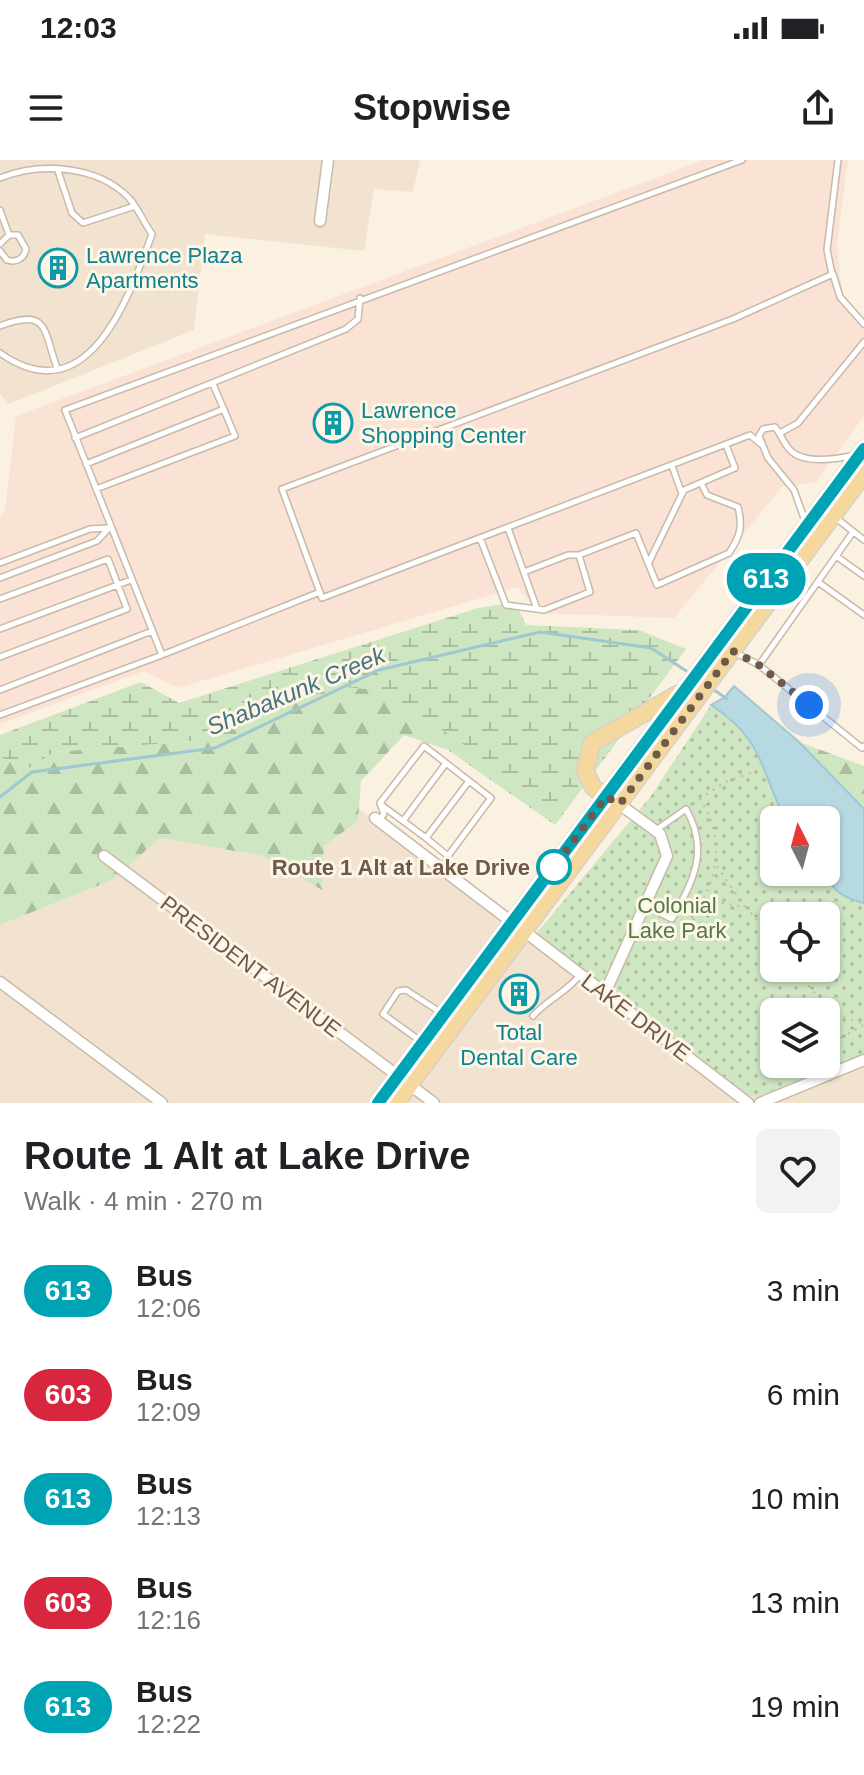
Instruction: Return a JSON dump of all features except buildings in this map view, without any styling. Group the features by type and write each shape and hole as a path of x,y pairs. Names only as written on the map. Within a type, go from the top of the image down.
{"main road":[{"path":"721,658 806,526 862,451"},
{"path":"378,1103 404,1081 691,690 721,658 864,474"},
{"path":"613,800 593,787 585,770 592,743 691,690"},
{"path":"396,1103 423,1043 518,927"}],"street":[{"path":"320,221 328,160"},
{"path":"605,993 667,856 665,840 613,800"},
{"name":"LAKE DRIVE","path":"377,820 748,1103"},
{"name":"PRESIDENT AVENUE","path":"104,856 434,1103"},
{"path":"0,982 162,1103"},
{"path":"840,1069 864,1060"},
{"path":"760,1103 818,1078"}],"lane":[{"path":"162,655 109,528 65,410 360,298 742,160"},
{"path":"838,160 827,250 840,297 864,324"},
{"path":"58,170 72,213 83,223 135,206"},
{"path":"0,178 20,171 75,170 106,179 135,206 152,234 106,338 85,359 39,370 0,353"},
{"path":"0,210 9,235"},
{"path":"0,244 9,235 18,235 24,241 25,254 11,261 0,253"},
{"path":"806,526 794,490 762,445 750,435 322,598 282,489 733,319 833,274"},
{"path":"75,438 346,329 358,319 360,298"},
{"path":"0,326 24,317 36,319 42,325 57,368"},
{"path":"780,433 798,423 863,345"},
{"path":"96,489 235,436 213,384"},
{"path":"86,464 224,409"},
{"path":"762,445 759,436 763,429 775,427 789,450 801,457 841,458 862,451"},
{"path":"648,563 682,494 735,468 726,445"},
{"path":"672,466 682,494"},
{"path":"524,572 636,533 657,585 729,553 743,526 738,507 707,495 701,483"},
{"path":"833,516 864,540"},
{"path":"0,563 90,529 109,528"},
{"path":"0,578 97,541 109,528"},
{"path":"508,528 537,609"},
{"path":"759,665 853,532"},
{"path":"480,538 506,605 544,610 590,592 579,555"},
{"path":"836,556 864,576"},
{"path":"0,599 108,559 127,609 0,657"},
{"path":"0,629 131,580"},
{"path":"818,582 864,615"},
{"path":"0,715 320,592"},
{"path":"0,690 153,631"},
{"path":"721,658 759,665 863,748"},
{"path":"380,803 424,746 491,798 448,856 443,870"},
{"path":"403,821 446,763"},
{"path":"426,838 469,781"},
{"path":"377,820 384,814 380,803"},
{"path":"380,803 448,856"},
{"path":"645,906 672,919 699,861 699,836 686,809 655,830"},
{"path":"533,1016 581,975"},
{"path":"423,1043 383,1014 385,1006 398,991 406,990 444,1015"}],"path":[{"path":"686,809 723,783 753,772"},
{"path":"674,916 690,925 705,900 717,865 717,838 700,799"},
{"path":"717,865 760,924"},
{"path":"705,900 746,907"},
{"path":"805,982 819,998"},
{"path":"840,1015 864,1024"},
{"path":"840,1039 864,1024"}],"shaded area":[{"path":"0,160 420,160 413,192 374,189 364,251 205,234 194,330 9,404 0,394"},
{"name":"Lawrence Shopping Center","path":"704,160 848,160 837,245 843,300 864,322 864,416 816,482 782,487 674,618 538,613 518,587 178,688 144,671 0,724 0,516 5,511 16,416"},
{"path":"359,809 751,1095 796,1078 840,1078 840,1061 864,1052 864,1103 0,1103 0,925 112,880 159,838 263,856 322,890 324,846 358,821"}],"green space":[{"path":"515,602 526,625 639,630 686,649 555,825 448,750 467,747 384,690 300,684 193,741 54,752 29,768 0,757 0,735 141,682 179,703 478,608"},
{"path":"300,684 384,690 468,747 448,750 404,735 361,781 358,821 324,846 322,890 263,856 160,838 112,880 0,925 0,757 29,768 54,752 193,741"},
{"name":"Colonial Lake Park","path":"711,705 728,717 751,743 779,806 760,806 760,886 832,886 864,903 864,1054 840,1064 840,998 760,998 760,1078 804,1078 762,1095 751,1096 536,934 651,796"},
{"path":"799,742 864,766 864,809"}],"water":[{"path":"734,686 799,742 864,809 864,903 848,898 833,886 840,886 840,806 779,806 751,743 728,717 711,705 725,697"}],"waterway":[{"name":"Shabakunk Creek","path":"0,797 32,772 215,748 379,670 540,632 651,648 691,674"},
{"name":"Shabakunk Creek","path":"710,687 727,699"}],"bus line":[{"name":"613","path":"378,1103 864,449"}],"place":[{"name":"Lawrence Plaza Apartments","path":"58,268"},
{"name":"Lawrence Shopping Center","path":"333,423"},
{"name":"Route 1 Alt at Lake Drive","path":"554,867"},
{"name":"Total Dental Care","path":"519,994"}],"route":[{"path":"554,867 547,876 606,797 620,804 733,651 759,665 809,705"}]}
